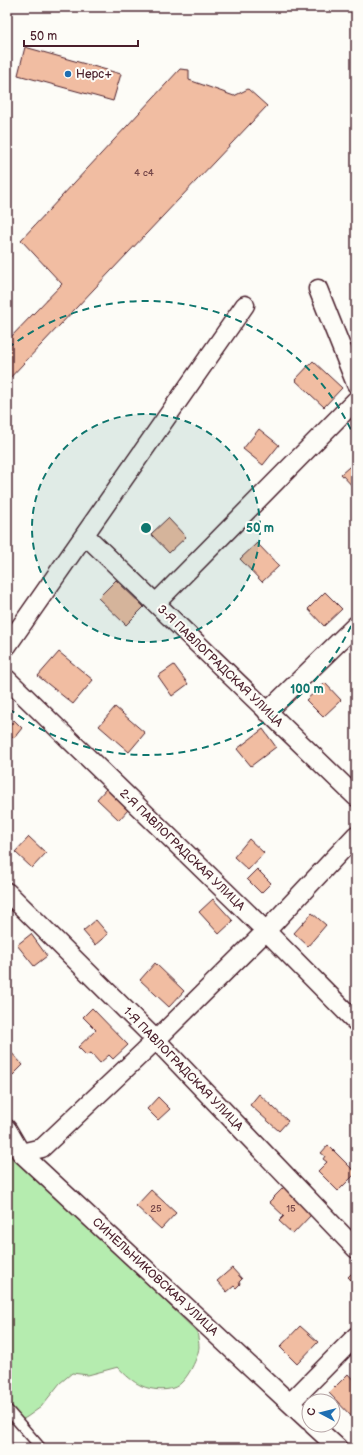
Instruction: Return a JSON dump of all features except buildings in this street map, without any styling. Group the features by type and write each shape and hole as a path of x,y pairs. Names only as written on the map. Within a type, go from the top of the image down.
{"street":[{"path":"318,289 356,384"},
{"path":"7,646 245,305"},
{"path":"156,603 356,400"},
{"name":"3-Я ПАВЛОГРАДСКАЯ УЛИЦА","path":"85,535 356,797"},
{"path":"268,712 356,625"},
{"name":"2-Я ПАВЛОГРАДСКАЯ УЛИЦА","path":"7,679 266,931 356,1022"},
{"path":"21,1153 42,1148 156,1040 266,931 356,835"},
{"name":"1-Я ПАВЛОГРАДСКАЯ УЛИЦА","path":"7,892 156,1040 356,1249"},
{"name":"СИНЕЛЬНИКОВСКАЯ УЛИЦА","path":"7,1129 21,1153 301,1413"},
{"path":"290,1403 356,1336"},
{"path":"322,1433 338,1448"}],"lane":[{"path":"7,1409 41,1448"}],"green space":[{"path":"7,1148 197,1332 199,1347 196,1358 190,1371 178,1386 162,1390 146,1387 132,1380 118,1367 88,1375 72,1373 60,1383 41,1407 14,1424 7,1423"}],"place":[{"name":"Нерс+","path":"68,74"}]}
